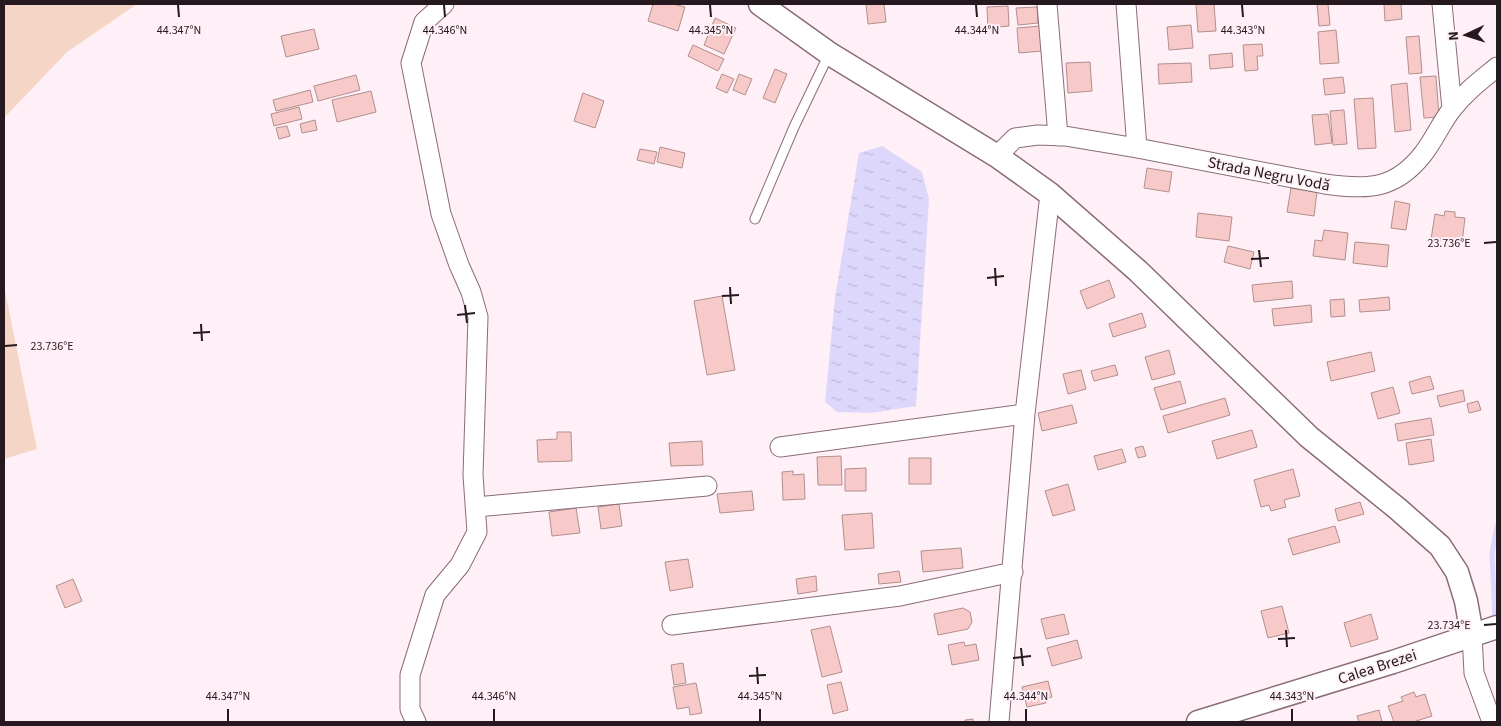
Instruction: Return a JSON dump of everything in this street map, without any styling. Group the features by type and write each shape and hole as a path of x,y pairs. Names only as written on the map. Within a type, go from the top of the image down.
{"street":[{"path":"416,722 410,709 410,675 435,594 460,565 477,532 473,476 478,318 471,292 459,265 442,214 411,63 424,22 444,4"},
{"path":"760,4 830,54 996,156 1050,194 1138,271 1309,437 1398,509 1440,546 1456,572 1466,601 1472,635 1474,673 1492,722"},
{"path":"1046,4 1058,136"},
{"path":"1126,4 1138,148"},
{"path":"1442,4 1452,109"},
{"name":"Strada Negru Vodă","path":"996,156 1015,138 1038,135 1058,136 1138,148 1325,184 1355,188 1377,186 1395,179 1409,170 1423,154 1452,109 1468,91 1497,67"},
{"path":"999,722 1025,414 1050,194"},
{"path":"780,447 1025,414"},
{"path":"476,507 707,486"},
{"path":"672,625 900,596 1013,572"},
{"name":"Calea Brezei","path":"1198,722 1393,662 1497,627"}],"lane":[{"path":"755,220 794,127 830,54"}],"shaded area":[{"path":"4,4 137,4 67,52 4,118"},
{"path":"4,286 37,449 4,459"}],"water":[{"path":"882,146 922,172 929,199 916,406 871,413 837,412 825,402 835,298 859,153"}],"building":[{"path":"653,4 673,4 685,7 678,31 648,21"},
{"path":"866,4 884,4 886,22 868,24"},
{"path":"1196,4 1214,4 1216,31 1198,32"},
{"path":"1317,4 1328,4 1330,25 1319,26"},
{"path":"1384,4 1401,4 1402,19 1385,21"},
{"path":"1008,6 1009,26 988,28 987,7"},
{"path":"1037,7 1038,23 1018,25 1016,8"},
{"path":"715,18 736,28 724,54 704,45"},
{"path":"1191,25 1193,48 1169,50 1167,27"},
{"path":"1040,26 1042,51 1019,53 1017,28"},
{"path":"314,29 319,49 286,57 281,36"},
{"path":"1336,30 1339,63 1320,64 1318,32"},
{"path":"1419,36 1422,73 1409,74 1406,37"},
{"path":"1262,44 1263,56 1257,56 1258,70 1245,71 1243,45"},
{"path":"693,45 724,59 718,71 688,56"},
{"path":"1232,53 1233,67 1210,69 1209,55"},
{"path":"1090,62 1092,91 1068,93 1066,63"},
{"path":"1191,63 1192,82 1159,84 1158,64"},
{"path":"775,69 787,74 775,103 763,98"},
{"path":"722,74 734,79 727,93 716,88"},
{"path":"739,74 752,79 745,95 733,90"},
{"path":"356,75 360,90 318,101 314,86"},
{"path":"1436,76 1439,117 1424,118 1420,77"},
{"path":"1343,77 1345,93 1325,95 1323,79"},
{"path":"1407,83 1411,130 1395,132 1391,85"},
{"path":"310,90 313,102 276,111 273,100"},
{"path":"371,91 376,112 337,122 332,100"},
{"path":"583,93 604,101 595,128 574,121"},
{"path":"1373,98 1376,148 1358,149 1354,99"},
{"path":"299,107 302,119 274,126 271,114"},
{"path":"1344,110 1347,144 1333,145 1330,111"},
{"path":"1328,114 1332,143 1315,145 1312,115"},
{"path":"315,120 317,130 302,133 300,124"},
{"path":"287,126 290,136 279,139 276,128"},
{"path":"660,147 685,153 682,168 657,162"},
{"path":"640,149 657,152 654,164 637,160"},
{"path":"1147,168 1172,172 1169,192 1144,188"},
{"path":"1291,188 1317,192 1314,216 1287,212"},
{"path":"1395,201 1410,204 1406,230 1391,228"},
{"path":"1445,211 1455,212 1455,217 1465,218 1462,243 1431,239 1435,214 1444,216"},
{"path":"1198,213 1232,217 1229,241 1196,237"},
{"path":"1324,230 1348,233 1345,260 1313,256 1315,240 1322,241"},
{"path":"1355,242 1389,245 1387,267 1353,263"},
{"path":"1228,246 1254,252 1250,269 1224,262"},
{"path":"1109,280 1115,297 1087,309 1080,291"},
{"path":"1292,281 1293,298 1254,302 1252,285"},
{"path":"722,296 735,370 707,375 694,301"},
{"path":"1389,297 1390,310 1360,312 1359,300"},
{"path":"1344,299 1345,316 1331,317 1330,300"},
{"path":"1311,305 1312,322 1274,326 1272,309"},
{"path":"1142,313 1146,327 1113,337 1109,324"},
{"path":"1169,350 1175,374 1152,380 1145,357"},
{"path":"1371,352 1375,371 1331,381 1327,362"},
{"path":"1115,365 1118,375 1094,381 1091,371"},
{"path":"1081,370 1086,389 1068,394 1063,374"},
{"path":"1430,376 1434,389 1412,394 1409,382"},
{"path":"1180,381 1186,403 1161,410 1154,388"},
{"path":"1393,387 1400,413 1378,419 1371,393"},
{"path":"1463,390 1465,401 1440,407 1437,396"},
{"path":"1225,398 1230,415 1168,433 1163,416"},
{"path":"1478,401 1481,410 1469,413 1467,404"},
{"path":"1072,405 1077,423 1042,431 1038,413"},
{"path":"1431,418 1434,435 1398,441 1395,424"},
{"path":"1252,430 1257,447 1217,459 1212,441"},
{"path":"557,432 571,432 572,461 538,462 537,440 557,439"},
{"path":"1431,439 1434,461 1409,465 1406,443"},
{"path":"702,441 703,465 671,466 669,443"},
{"path":"1143,446 1146,456 1138,458 1135,448"},
{"path":"1122,449 1126,462 1098,470 1094,456"},
{"path":"841,456 842,485 818,485 817,457"},
{"path":"909,458 931,458 931,484 909,484"},
{"path":"866,468 866,491 845,491 845,469"},
{"path":"1293,469 1300,496 1284,500 1286,507 1271,511 1269,505 1261,507 1254,480"},
{"path":"793,471 793,475 804,474 805,499 783,500 782,472"},
{"path":"1068,484 1075,510 1053,516 1045,491"},
{"path":"752,491 754,510 720,513 717,494"},
{"path":"1360,502 1364,514 1338,521 1335,509"},
{"path":"619,504 622,526 601,529 598,507"},
{"path":"576,508 580,533 552,536 549,512"},
{"path":"872,513 874,548 845,550 842,515"},
{"path":"1335,526 1340,542 1293,555 1288,539"},
{"path":"961,548 963,568 923,572 921,551"},
{"path":"688,559 693,587 670,591 665,562"},
{"path":"899,571 901,582 879,584 878,574"},
{"path":"816,576 817,591 798,594 796,579"},
{"path":"73,579 82,601 65,608 56,586"},
{"path":"1282,606 1289,633 1268,638 1261,611"},
{"path":"963,608 970,612 972,622 968,629 938,635 934,614"},
{"path":"1064,614 1069,634 1046,639 1041,619"},
{"path":"1371,614 1378,639 1351,647 1344,623"},
{"path":"830,626 842,672 822,677 811,630"},
{"path":"1077,640 1082,658 1052,666 1047,648"},
{"path":"964,642 965,646 976,644 979,660 952,665 948,645"},
{"path":"683,663 686,683 674,685 671,665"},
{"path":"1048,681 1052,697 1045,699 1046,703 1027,707 1022,687"},
{"path":"841,682 848,710 833,714 827,685"},
{"path":"696,683 702,713 690,715 689,707 677,709 673,687"},
{"path":"1414,692 1416,697 1425,694 1432,716 1413,722 1394,722 1388,706 1403,701 1401,697"},
{"path":"1379,710 1382,722 1359,722 1357,716"},
{"path":"973,719 973,722 965,722 965,720"}],"waterway":[{"path":"1495,622 1492,553 1497,526"}]}
